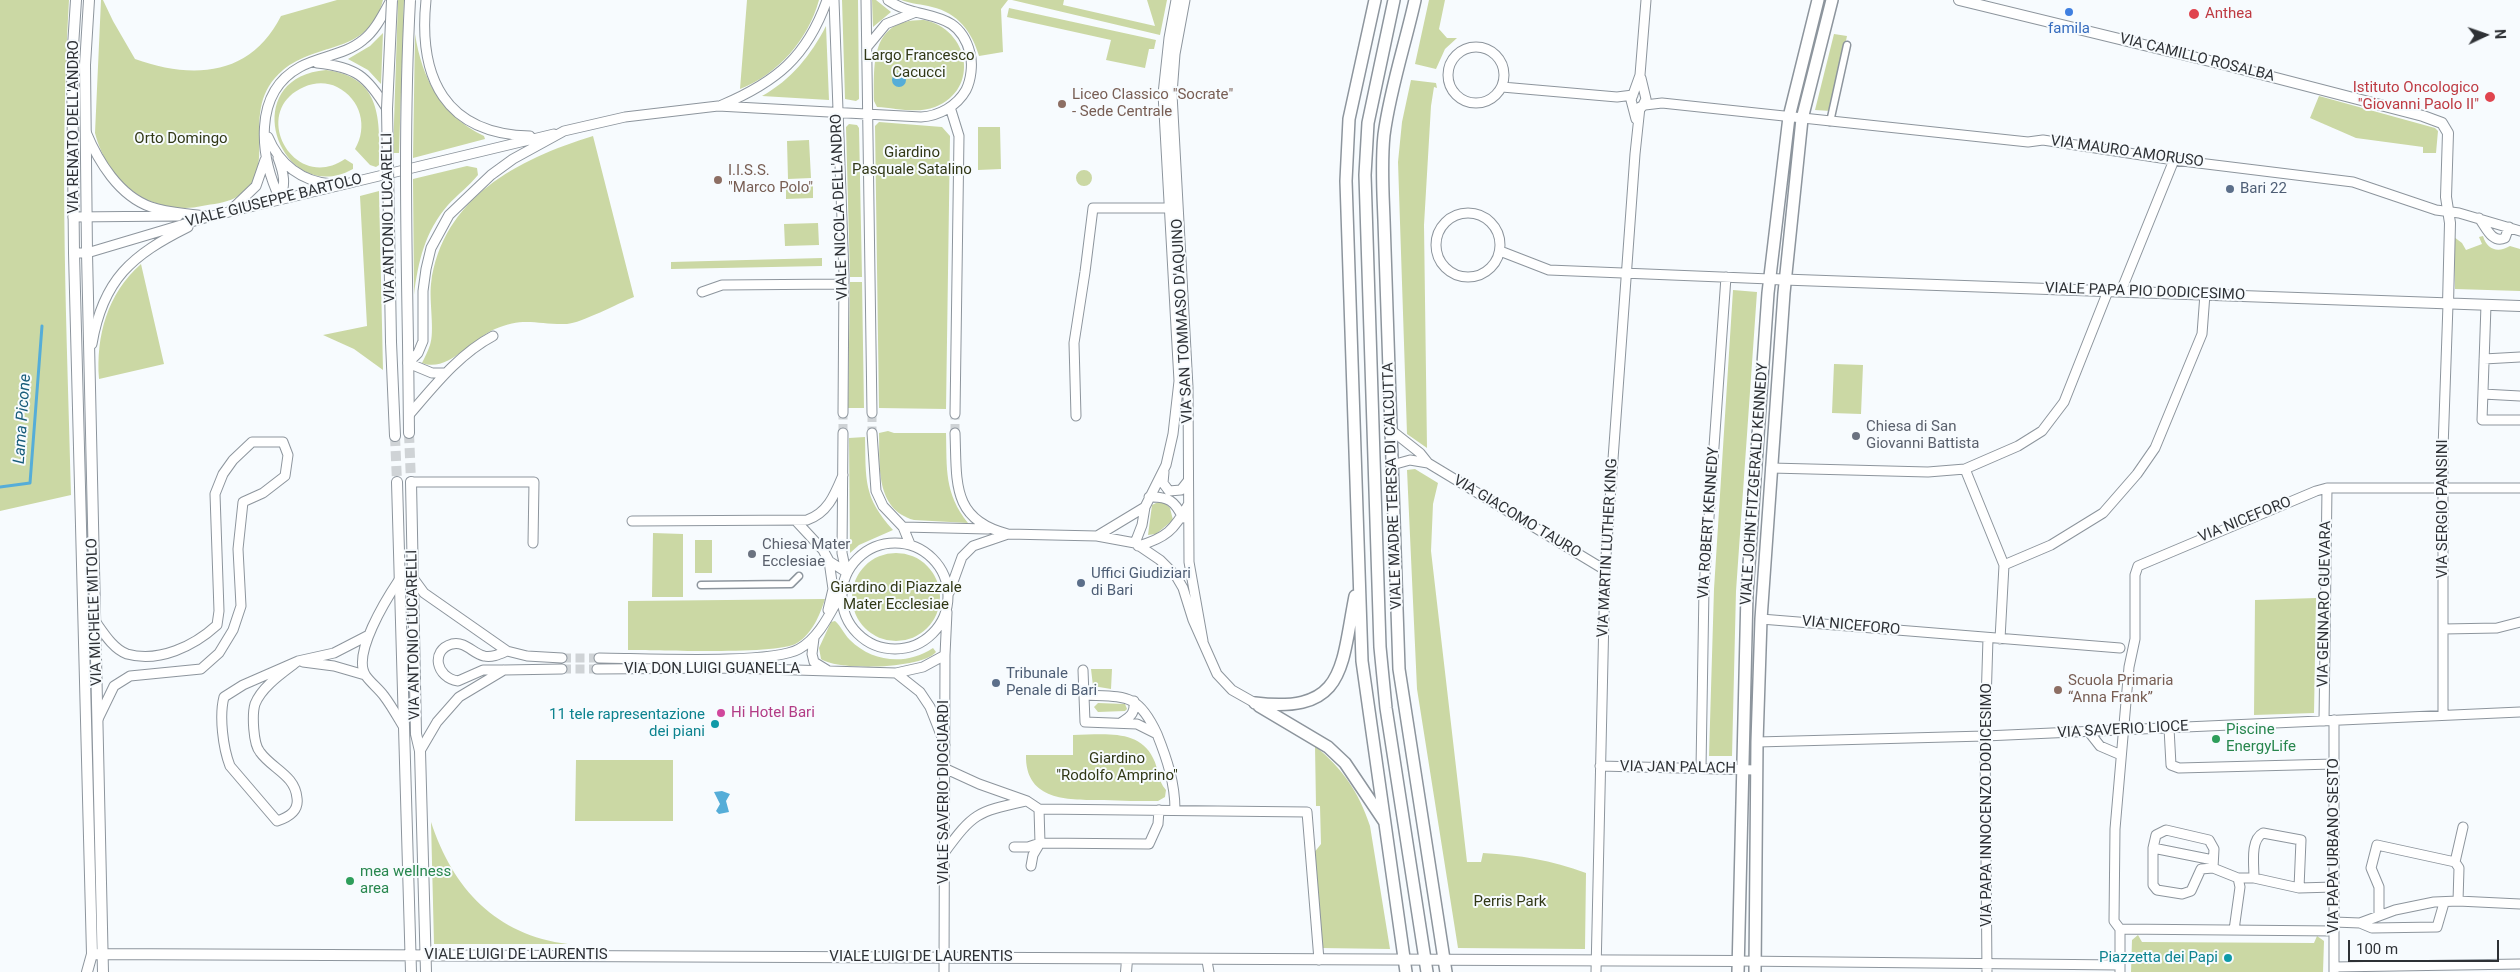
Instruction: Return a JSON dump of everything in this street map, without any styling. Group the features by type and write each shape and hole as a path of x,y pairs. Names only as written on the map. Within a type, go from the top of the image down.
{"main road":[{"path":"1375,0 1349,119 1346,164 1359,580 1362,661 1393,867 1406,972"},
{"name":"VIALE MADRE TERESA DI CALCUTTA","path":"1415,0 1390,102 1382,166 1400,669 1446,972"},
{"name":"VIALE JOHN FITZGERALD KENNEDY","path":"1738,967 1746,601 1770,279 1789,117 1818,0"},
{"name":"VIALE JOHN FITZGERALD KENNEDY","path":"1755,967 1756,770 1761,619 1785,280 1802,119 1832,0"},
{"path":"1393,4 1408,32"},
{"name":"VIALE MADRE TERESA DI CALCUTTA","path":"1393,4 1368,123 1365,175 1380,647 1386,708 1427,972"},
{"path":"1255,703 1280,706 1300,705 1328,690 1340,668 1345,653 1359,580"},
{"path":"1255,703 1328,747 1345,763 1386,824"},
{"path":"1393,867 1412,874"}],"street":[{"name":"VIA RENATO DELL'ANDRO","path":"74,253 72,62 76,0"},
{"name":"VIA RENATO DELL'ANDRO","path":"87,253 85,65 89,0"},
{"path":"280,199 270,178 266,158 266,112 274,90 283,79 296,70 362,42 371,33 391,0"},
{"name":"VIA ANTONIO LUCARELLI","path":"391,0 388,109 394,436"},
{"name":"VIA ANTONIO LUCARELLI","path":"409,433 405,163 406,74 410,0"},
{"path":"426,0 424,47 427,63 439,90 449,103 464,118 492,131 506,135 543,136"},
{"path":"718,106 752,92 783,71 798,55 813,31 827,0"},
{"name":"VIALE NICOLA DELL'ANDRO","path":"834,0 844,284 843,413"},
{"name":"VIALE NICOLA DELL'ANDRO","path":"866,0 872,413"},
{"path":"718,106 921,118 934,116 950,108 963,94 970,79 971,55 968,44 956,27 946,20 928,13 916,12 888,0"},
{"name":"VIA SAN TOMMASO D'AQUINO","path":"1137,544 1145,507 1166,465 1173,434 1179,381 1164,94 1169,38 1176,0"},
{"name":"VIA SAN TOMMASO D'AQUINO","path":"1185,0 1175,54 1172,94 1188,387 1188,504 1191,580 1203,641"},
{"name":"VIA MARTIN LUTHER KING","path":"1596,972 1605,570 1646,0"},
{"name":"VIA CAMILLO ROSALBA","path":"1959,0 2275,77 2434,119 2442,123 2448,133 2446,197 2448,210"},
{"path":"867,47 886,24 916,12"},
{"path":"1830,122 1847,45"},
{"path":"1472,47 1489,49 1497,55 1503,66 1502,86 1491,99 1482,102 1465,100 1452,88 1448,73 1450,64 1464,49 1472,47"},
{"path":"314,62 340,65 362,75 374,87 388,109"},
{"name":"VIA MAURO AMORUSO","path":"1502,86 2028,142 2043,140 2174,160 2353,182 2436,210 2448,210 2520,231"},
{"name":"VIALE GIUSEPPE BARTOLO","path":"74,253 87,253 229,211 625,117 718,106"},
{"path":"950,108 959,136 955,414"},
{"path":"85,129 103,165 126,192 137,200 151,207 208,217"},
{"path":"446,373 432,373 408,363 418,354 423,341 426,269 431,248 445,222 463,201 492,175 513,159 564,131"},
{"path":"266,132 284,174 285,187 280,199"},
{"path":"277,155 296,172 307,178 320,183 342,184"},
{"path":"229,211 256,186 266,158"},
{"path":"2121,291 2174,160"},
{"path":"1076,416 1074,343 1086,272 1093,208 1169,208"},
{"path":"2448,210 2450,223 2448,304"},
{"path":"1464,213 1480,215 1494,226 1499,236 1500,251 1489,270 1482,274 1465,277 1452,273 1444,266 1440,259 1436,242 1439,231 1451,218 1464,213"},
{"path":"73,217 208,217"},
{"path":"89,362 95,329 104,303 112,286 126,268 153,245 208,217"},
{"path":"2479,218 2494,239 2500,241 2505,238 2509,227"},
{"path":"1500,251 1549,270 1770,279"},
{"name":"VIA MICHELE MITOLO","path":"74,253 92,954 87,972"},
{"name":"VIA MICHELE MITOLO","path":"87,253 103,972"},
{"name":"VIA ROBERT KENNEDY","path":"1701,768 1704,588 1726,278"},
{"name":"VIALE PAPA PIO DODICESIMO","path":"1770,279 2520,306"},
{"path":"702,292 722,286 844,284"},
{"path":"1755,467 1928,472 1965,469 2018,446 2042,431 2064,402 2108,291"},
{"path":"2004,565 2051,545 2090,522 2118,498 2137,474 2155,448 2202,334 2205,294"},
{"name":"VIA SERGIO PANSINI","path":"2443,715 2442,488 2448,304"},
{"path":"2486,305 2482,420 2520,420"},
{"path":"408,415 446,373 477,344 493,336"},
{"path":"2484,359 2520,357"},
{"path":"2482,394 2520,396"},
{"name":"VIA GIACOMO TAURO","path":"1391,430 1420,453 1428,463 1605,570"},
{"path":"843,433 842,552 846,572 842,592 848,622 865,640 890,650 909,647 924,640 938,628 947,612 949,594 962,557 973,546 1008,534"},
{"path":"872,433 876,491 883,506 904,527 910,544"},
{"path":"955,433 956,468 961,496 976,521 989,529"},
{"path":"95,621 109,640 126,653 150,656 187,647 217,625 219,611 215,494 223,474 233,460 252,442 283,442 288,455 285,476 263,493 243,502 238,549 241,606 233,630 219,653 201,669 130,676 114,686 98,719"},
{"name":"VIA GIACOMO TAURO","path":"1392,465 1410,460 1428,463"},
{"path":"1166,465 1162,483 1169,491 1181,490 1188,481"},
{"path":"1965,469 2004,565 2000,639"},
{"path":"632,522 796,521 816,517 828,506 843,475"},
{"name":"VIA ANTONIO LUCARELLI","path":"397,482 412,972"},
{"name":"VIA ANTONIO LUCARELLI","path":"426,972 420,751 416,734 410,482 534,482 533,543"},
{"name":"VIA NICEFORO","path":"2120,969 2120,929 2114,921 2113,872 2129,667 2136,639 2135,575 2138,566 2307,494 2327,488 2520,488"},
{"name":"VIA GENNARO GUEVARA","path":"2324,720 2327,488"},
{"path":"1149,497 1163,496 1172,500 1182,516 1189,534"},
{"path":"904,527 989,529 1008,534 1097,536 1137,544 1159,540 1182,516 1188,504"},
{"path":"1097,536 1145,507"},
{"path":"796,521 823,550 829,561 832,589 823,624"},
{"path":"973,546 976,534 974,529"},
{"path":"846,572 868,550 889,543 910,544 923,550 934,560 941,570 949,594"},
{"path":"1137,544 1160,560 1176,576 1183,588 1193,620 1212,665 1223,682 1241,696 1255,703"},
{"path":"829,561 846,572"},
{"path":"701,584 791,584 799,576"},
{"path":"364,675 363,659 367,636 386,598 399,580 413,578 424,593 507,651 527,656 562,658"},
{"name":"VIA DON LUIGI GUANELLA","path":"828,670 814,662 812,647 814,638 842,592"},
{"name":"VIALE SAVERIO DIOGUARDI","path":"944,972 944,745 947,612"},
{"name":"VIA NICEFORO","path":"1761,619 2120,648"},
{"path":"2444,629 2498,628 2520,622"},
{"path":"367,636 334,653 298,661 236,689 224,697 221,707 227,758 230,766 277,821 286,818 295,810 298,802 296,787 288,777 259,752 254,741 255,704 271,683 298,661 334,666 364,675 386,698 403,726 416,734"},
{"name":"VIA DON LUIGI GUANELLA","path":"599,658 767,657 798,650 814,638"},
{"name":"VIA PAPA INNOCENZO DODICESIMO","path":"1987,968 1985,736 1988,638"},
{"path":"507,651 494,656 484,656 465,645 453,644 442,650 438,662 439,668 446,678 458,681 483,670 562,669"},
{"path":"2120,648 2132,651"},
{"path":"334,653 334,666"},
{"name":"VIA DON LUIGI GUANELLA","path":"597,669 730,668 828,670 896,674 923,667 945,655"},
{"path":"420,751 436,722 459,697 504,670"},
{"path":"1083,670 1085,722 1137,724 1157,734"},
{"path":"896,674 920,692 930,707 944,745"},
{"path":"1085,695 1123,697 1134,701 1144,711 1157,734 1171,776 1175,810"},
{"path":"1122,722 1131,717 1135,710 1134,701"},
{"name":"VIA SAVERIO LIOCE","path":"1757,742 2089,732 2520,712"},
{"name":"VIA PAPA URBANO SESTO","path":"2334,720 2334,969"},
{"path":"2169,728 2171,765 2179,768 2334,764"},
{"path":"2089,732 2100,746 2122,755"},
{"name":"VIA JAN PALACH","path":"1600,766 1756,770"},
{"path":"944,768 979,784 1027,801 1039,809 1307,812 1319,960"},
{"path":"944,853 973,817 994,808 1027,801"},
{"path":"1031,866 1033,855 1040,843 1039,809"},
{"path":"1014,847 1028,847 1040,843 1149,844 1158,824 1159,810"},
{"path":"2455,862 2463,827"},
{"path":"2166,830 2210,840 2214,849 2213,864 2201,869 2191,891 2182,894 2157,890 2152,879 2156,835 2166,830"},
{"path":"2254,878 2255,841 2259,835 2263,833 2301,840 2299,888"},
{"path":"2379,915 2378,887 2372,868 2377,845 2455,862 2459,868 2458,901"},
{"path":"2154,848 2213,864 2238,878 2254,878 2299,888 2334,887"},
{"path":"2234,930 2240,886 2238,878"},
{"path":"2120,929 2234,930 2334,926 2360,923 2379,915 2434,902 2458,901 2520,904"},
{"path":"2360,923 2372,928 2437,927 2444,902"},
{"name":"VIALE LUIGI DE LAURENTIS","path":"92,954 944,957 1126,960 1405,959 1597,961 1738,967"},
{"path":"1126,960 1126,972"},
{"path":"1207,960 1209,972"},
{"path":"2334,969 2520,964"},
{"path":"1738,967 2120,969"}],"green space":[{"path":"0,0 69,0 64,186 71,495 0,511"},
{"name":"Orto Domingo","path":"101,0 103,0 135,59 178,70 199,70 218,68 237,62 254,51 268,36 281,16 337,0 383,0 376,18 366,30 354,39 341,45 297,61 283,70 269,86 262,104 259,121 257,172 249,186 235,198 227,201 177,208 152,202 129,188 116,175 101,151 95,133"},
{"path":"398,0 404,0 399,153 393,153"},
{"path":"747,0 819,0 807,29 790,54 767,74 754,83 740,89"},
{"path":"842,0 858,0 859,99 856,101 845,99"},
{"path":"872,0 876,0 891,12 873,27"},
{"path":"901,0 1008,0 1001,9 1003,52 979,56 968,32 956,19 941,10"},
{"path":"1012,0 1064,0 1063,5 1155,26 1147,0 1167,0 1160,35"},
{"path":"1429,0 1445,0 1439,29 1447,38 1457,38 1445,49 1436,69 1415,64"},
{"path":"1009,8 1156,40 1154,49 1149,49 1145,68 1106,60 1111,40 1007,17"},
{"name":"Largo Francesco Cacucci","path":"924,20 939,26 951,35 959,47 964,60 964,74 959,87 950,98 928,109 914,110 877,107 874,101 874,72 879,46 884,35 893,27 906,22"},
{"path":"826,26 829,100 762,96 782,82 799,66 814,47"},
{"path":"383,33 381,84 368,70 348,59 370,46"},
{"path":"415,34 423,66 436,94 456,118 484,136 485,139 413,158"},
{"path":"1834,34 1847,36 1831,111 1815,110"},
{"path":"326,70 344,74 358,81 368,91 374,103 379,132 379,165 376,167 370,165 355,149 361,132 360,114 357,106 345,92 333,85 321,83 308,85 288,98 280,113 279,130 284,145 295,158 309,166 326,167 345,159 353,164 353,169 327,177 305,172 288,157 278,138 275,115 281,94 298,78"},
{"path":"1411,80 1436,83 1437,88 1434,87 1431,106 1424,225 1427,448 1407,434 1398,162 1402,122"},
{"path":"2319,96 2435,128 2438,131 2436,153 2423,153 2423,147 2356,138 2310,118"},
{"name":"Giardino Pasquale Satalino","path":"879,122 942,127 950,136 946,409 879,408 875,126"},
{"path":"849,124 857,125 859,128 862,277 850,277 846,127"},
{"path":"978,127 1000,127 1001,169 978,170"},
{"path":"593,136 634,297 573,323 523,322 505,325 486,334 460,354 450,359 432,365 422,363 431,339 431,284 438,254 450,228 467,205 488,186 512,170 565,145"},
{"path":"809,140 811,178 788,179 787,141"},
{"path":"467,166 477,168 478,175 448,205 428,236 420,259 414,295 413,179"},
{"path":"1084,170 1090,172 1092,178 1090,184 1084,186 1078,184 1076,178 1078,172"},
{"path":"786,185 813,185 813,198 786,199"},
{"path":"379,191 383,370 354,349 323,335 367,326 360,196"},
{"path":"818,223 819,245 785,246 784,224"},
{"path":"2483,236 2487,244 2494,249 2497,250 2510,246 2520,249 2520,291 2455,289 2454,237 2462,243 2466,250 2482,244 2479,237"},
{"path":"822,258 822,266 671,269 671,262"},
{"path":"141,264 164,364 99,379 100,347 106,317 120,289"},
{"path":"850,282 862,282 864,408 848,408"},
{"path":"1733,290 1757,292 1736,591 1732,756 1709,756 1714,589"},
{"path":"1834,364 1863,365 1861,414 1832,413"},
{"path":"888,431 894,433 946,433 948,480 960,512 968,523 914,520 901,514 892,506 882,485 879,459 879,433"},
{"path":"865,437 866,477 871,497 876,508 893,530 859,545 850,553 849,438"},
{"name":"Perris Park","path":"1415,469 1438,483 1433,504 1431,551 1467,862 1481,862 1483,853 1497,854 1548,861 1586,873 1585,949 1458,948 1417,689 1407,470"},
{"path":"1164,502 1170,508 1173,520 1156,534 1148,535 1152,505"},
{"path":"653,533 683,534 683,597 652,597"},
{"path":"695,540 712,540 712,573 695,573"},
{"name":"Giardino di Piazzale Mater Ecclesiae","path":"896,553 913,556 927,566 937,580 940,597 937,614 927,628 913,638 896,641 879,638 865,628 855,614 852,597 855,580 865,566 879,556"},
{"path":"2316,598 2314,713 2254,715 2255,600"},
{"path":"825,599 818,618 807,635 797,643 786,647 743,650 628,650 628,601"},
{"path":"835,621 848,638 859,647 879,657 901,659 923,654 933,648 936,652 928,658 898,665 861,667 830,663 821,659 819,648 831,622"},
{"path":"1091,669 1112,669 1111,689 1093,686"},
{"path":"1098,703 1125,704 1127,709 1125,711 1098,712 1094,707"},
{"name":"Giardino \"Rodolfo Amprino\"","path":"1073,735 1118,735 1139,742 1147,748 1153,758 1161,782 1166,790 1165,797 1158,801 1077,800 1052,795 1041,790 1033,782 1028,770 1026,755 1073,755"},
{"path":"1315,746 1341,772 1361,802 1366,814 1370,826 1390,949 1321,948 1313,854 1321,844 1320,806 1316,806"},
{"path":"576,760 673,760 673,821 575,821"},
{"path":"431,822 440,846 452,868 465,888 481,905 519,931 542,939 568,944 434,944"},
{"name":"Piazzetta dei Papi","path":"2138,935 2142,942 2314,943 2317,936 2324,941 2323,972 2131,972 2132,940"}],"water":[{"path":"899,73 904,75 906,80 904,85 899,87 894,85 892,80 894,75"},
{"path":"722,791 730,794 726,801 729,812 719,814 716,811 720,804 714,792"}],"waterway":[{"name":"Lama Picone","path":"0,487 30,483 42,326"}],"tunnel":[{"path":"843,413 843,433"},
{"path":"872,413 872,433"},
{"path":"955,414 955,433"},
{"path":"409,433 411,482"},
{"path":"395,436 397,482"},
{"path":"562,658 599,658"},
{"path":"562,669 597,669"}],"place":[{"name":"famila","path":"2069,12"},
{"name":"Anthea","path":"2194,14"},
{"name":"Istituto Oncologico \"Giovanni Paolo II\"","path":"2490,97"},
{"name":"Liceo Classico \"Socrate\" - Sede Centrale","path":"1062,104"},
{"name":"I.I.S.S. \"Marco Polo\"","path":"718,180"},
{"name":"Bari 22","path":"2230,189"},
{"name":"Chiesa di San Giovanni Battista","path":"1856,436"},
{"name":"Chiesa Mater Ecclesiae","path":"752,554"},
{"name":"Uffici Giudiziari di Bari","path":"1081,583"},
{"name":"Tribunale Penale di Bari","path":"996,683"},
{"name":"Scuola Primaria “Anna Frank”","path":"2058,690"},
{"name":"Hi Hotel Bari","path":"721,713"},
{"name":"11 tele rapresentazione dei piani","path":"715,724"},
{"name":"Piscine EnergyLife","path":"2216,739"},
{"name":"mea wellness area","path":"350,881"},
{"name":"Piazzetta dei Papi","path":"2228,958"}]}
